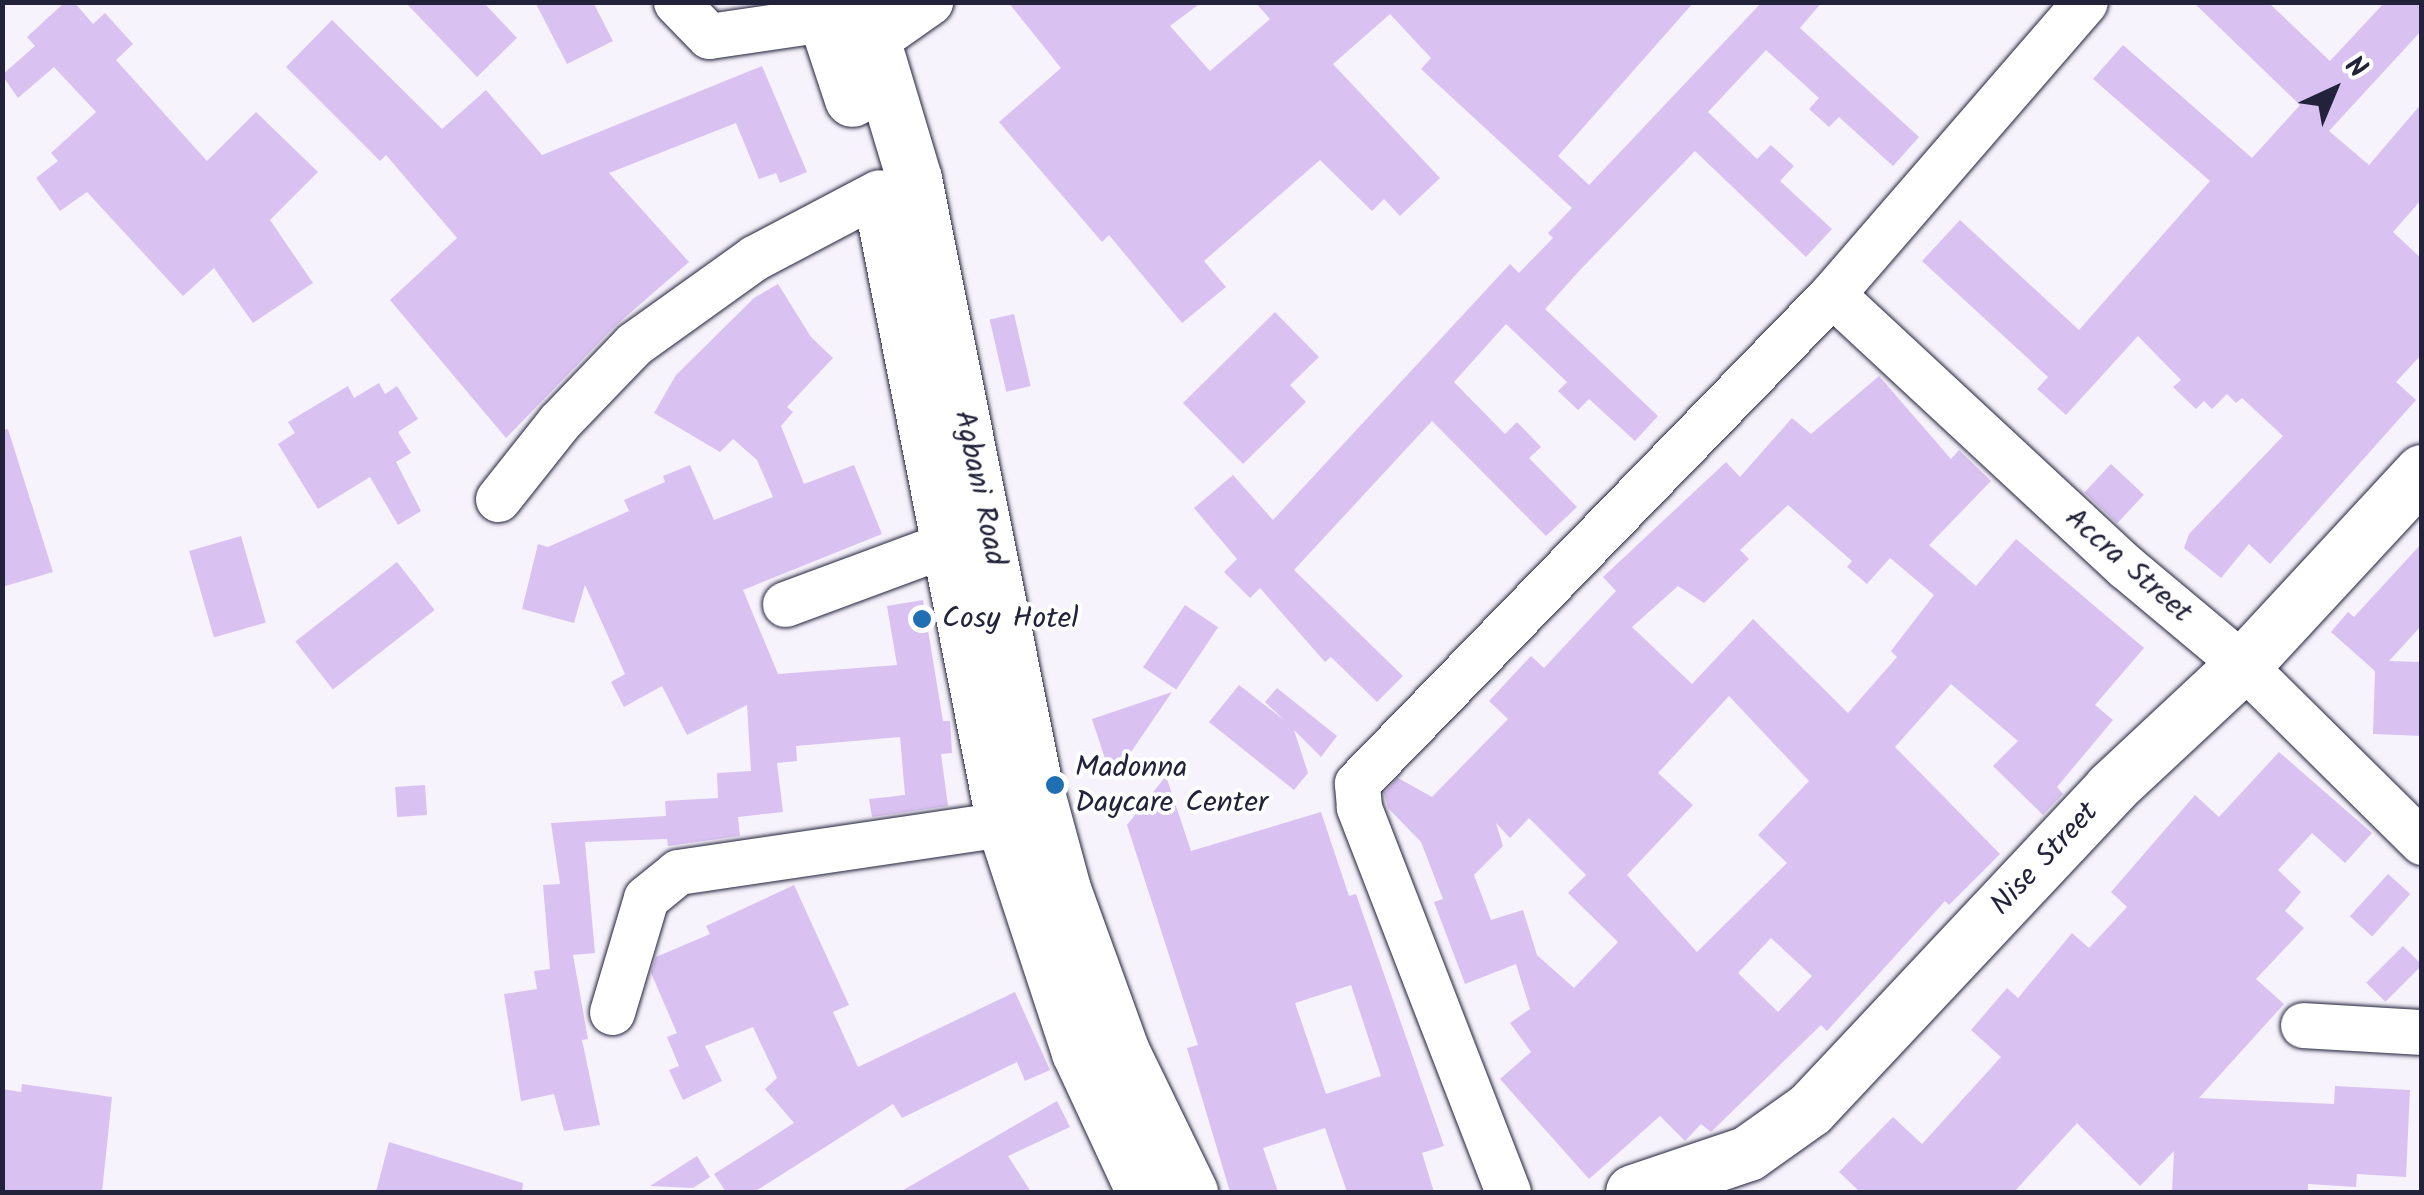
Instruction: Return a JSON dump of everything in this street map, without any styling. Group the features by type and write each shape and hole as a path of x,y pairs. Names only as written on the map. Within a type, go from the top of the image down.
{"main road":[{"name":"Agbani Road","path":"845,17 1004,824 1079,1052 1144,1192"},
{"name":"Agbani Road","path":"845,17 914,180 1034,782 1063,889 1122,1052 1190,1192"},
{"name":"Nise Street","path":"1633,1192 1735,1158 1782,1134 2111,788 2242,665 2419,477"}],"street":[{"path":"676,2 709,36 930,2"},
{"path":"1508,1192 1359,807 1357,783 1832,294 2085,2"},
{"path":"498,499 558,422 634,344 754,258 880,192"},
{"name":"Accra Street","path":"1832,294 2242,665 2422,842"},
{"path":"785,604 947,544"},
{"path":"612,1012 646,898 678,872 1004,824"},
{"path":"2303,1025 2422,1032"}],"building":[{"path":"65,2 74,2 93,24 105,13 133,44 116,60 207,161 256,112 318,172 270,220 313,283 253,323 214,268 183,296 87,192 60,211 36,178 58,161 51,153 96,112 54,67 18,98 2,75 35,46 27,37"},
{"path":"405,2 483,2 517,38 477,77"},
{"path":"535,2 593,2 613,41 567,64"},
{"path":"1008,2 1202,2 1170,26 1210,71 1270,19 1255,2 1694,2 1558,156 1589,185 1762,2 1822,2 1800,28 1919,137 1893,166 1839,117 1829,127 1809,109 1819,98 1766,50 1708,112 1757,159 1771,145 1794,166 1780,181 1832,229 1806,257 1695,151 1580,270 1545,309 1658,416 1635,441 1589,399 1578,410 1558,391 1567,382 1506,324 1454,382 1505,434 1517,422 1541,447 1529,458 1577,507 1546,536 1432,421 1294,570 1403,676 1377,702 1331,657 1325,662 1260,588 1250,598 1224,572 1237,559 1194,508 1233,475 1273,520 1510,264 1519,273 1553,238 1548,233 1572,208 1421,69 1431,58 1390,14 1333,64 1440,178 1400,216 1384,199 1372,211 1320,160 1204,261 1226,287 1182,323 1109,235 1102,242 999,122 1061,68"},
{"path":"2193,2 2268,2 2330,61 2385,2 2422,2 2422,30 2329,131 2369,165 2422,103 2422,199 2393,232 2422,259 2422,354 2396,382 2416,400 2270,564 2249,544 2221,578 2184,548 2189,534 2283,436 2242,398 2236,403 2227,394 2212,409 2204,401 2196,409 2173,387 2181,380 2138,336 2066,415 2037,389 2048,377 1922,261 1960,220 2079,330 2210,181 2093,79 2123,45 2252,158 2300,105"},
{"path":"332,20 442,129 486,90 542,155 762,66 807,172 780,183 776,173 759,179 736,123 609,173 689,262 615,326 506,438 390,300 457,238 386,155 380,161 286,67"},
{"path":"778,284 811,337 833,358 787,407 793,412 781,426 804,484 854,465 882,534 743,590 778,674 897,665 887,606 923,600 943,721 950,721 952,753 941,754 948,806 872,817 869,799 905,795 900,737 796,746 797,761 777,763 783,812 738,817 740,836 668,846 667,839 585,842 595,953 573,955 588,1039 582,1040 600,1125 564,1131 554,1094 521,1101 504,994 537,989 534,971 550,969 543,885 560,884 551,823 666,816 665,801 718,798 717,773 751,771 747,705 687,735 662,686 624,707 611,682 625,674 585,585 574,623 522,609 538,544 548,547 629,511 624,500 665,482 663,476 690,465 714,520 773,497 757,460 733,439 720,452 654,413 676,375 754,298"},
{"path":"1275,312 1319,357 1290,385 1306,402 1243,464 1183,403"},
{"path":"1014,314 1031,386 1006,392 990,320"},
{"path":"1879,376 1951,459 1959,450 1991,481 1929,545 1976,586 2016,539 2144,648 2095,705 2113,720 2057,787 2063,794 2043,815 1993,766 2018,741 1951,684 1895,747 2000,854 1949,905 1945,901 1827,1031 1821,1025 1711,1132 1701,1124 1685,1141 1660,1116 1589,1179 1500,1079 1531,1052 1510,1023 1530,1009 1516,964 1465,984 1434,902 1443,899 1421,842 1388,808 1384,793 1398,778 1432,797 1508,719 1489,701 1531,656 1544,668 1616,591 1603,577 1726,462 1740,477 1792,418 1811,434","holes":["1788,505 1852,561 1847,567 1867,584 1890,558 1934,595 1891,651 1897,657 1848,713 1753,619 1692,684 1632,627 1678,586 1704,603 1749,559 1740,550","1729,696 1809,781 1758,835 1787,863 1697,952 1627,875 1693,805 1658,773","1529,818 1586,875 1568,893 1618,942 1574,988 1537,955 1523,910 1491,920 1474,875 1503,846 1496,823 1510,838","1771,938 1812,976 1778,1012 1738,973"]},
{"path":"379,383 385,394 397,386 418,419 398,432 411,453 396,462 421,511 398,525 370,477 318,509 278,444 295,433 288,422 348,386 354,398"},
{"path":"8,429 53,572 2,587 2,430"},
{"path":"2111,464 2144,495 2117,523 2084,493"},
{"path":"241,536 266,623 214,637 189,551"},
{"path":"2422,543 2422,625 2389,661 2422,662 2422,736 2373,734 2375,671 2331,632 2348,612 2354,617"},
{"path":"397,562 435,610 333,689 295,641"},
{"path":"1185,605 1218,627 1176,690 1143,667"},
{"path":"1239,685 1284,720 1265,702 1277,688 1337,736 1321,757 1294,730 1308,773 1294,790 1209,722"},
{"path":"1172,692 1112,780 1092,719"},
{"path":"2279,752 2372,833 2345,863 2312,833 2278,870 2301,892 2285,911 2304,928 2256,979 2284,1004 2199,1098 2334,1104 2335,1086 2410,1090 2406,1177 2357,1174 2356,1187 2308,1184 2308,1192 2172,1192 2174,1151 2140,1186 2077,1123 2014,1192 1860,1192 1839,1172 1893,1117 1922,1144 2001,1057 1971,1030 2007,988 2018,998 2072,933 2089,948 2127,907 2111,892 2195,795 2219,817"},
{"path":"1166,776 1191,851 1321,812 1349,896 1356,894 1444,1146 1422,1153 1434,1192 1347,1192 1325,1128 1263,1148 1278,1192 1230,1192 1187,1048 1198,1045 1127,825","holes":["1351,985 1381,1076 1326,1094 1295,1003"]},
{"path":"425,785 427,815 397,817 395,787"},
{"path":"2388,874 2410,894 2372,936 2350,916"},
{"path":"794,885 849,1005 833,1012 858,1067 1015,992 1050,1070 1025,1081 1017,1062 902,1118 893,1104 754,1192 726,1192 714,1174 794,1123 765,1089 777,1078 753,1027 705,1046 722,1081 683,1100 669,1070 679,1066 667,1037 677,1033 651,973 656,957 710,934 706,926"},
{"path":"2403,946 2422,965 2385,1002 2366,983"},
{"path":"22,1084 112,1097 102,1192 2,1192 2,1089 21,1092"},
{"path":"1057,1101 1070,1127 1008,1156 1031,1192 900,1192"},
{"path":"389,1142 523,1183 522,1192 376,1192"},
{"path":"697,1156 710,1177 693,1188 650,1186"}],"place":[{"name":"Cosy Hotel","path":"922,619"},
{"name":"Madonna Daycare Center","path":"1055,785"}]}
